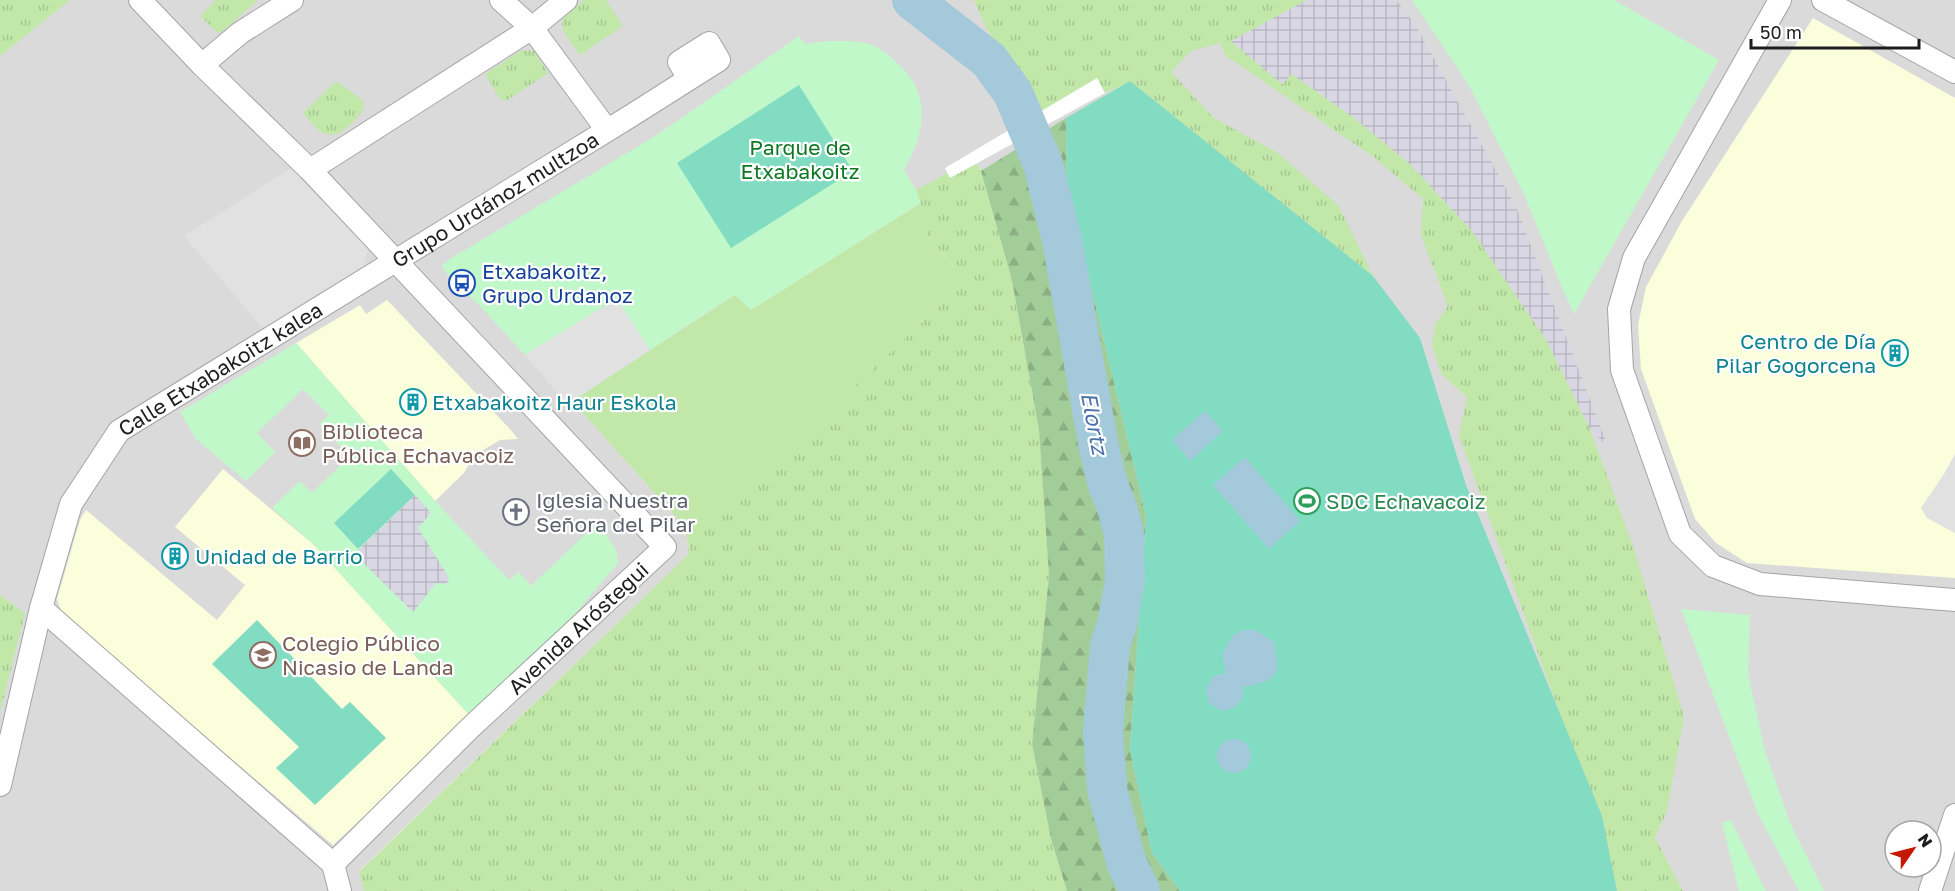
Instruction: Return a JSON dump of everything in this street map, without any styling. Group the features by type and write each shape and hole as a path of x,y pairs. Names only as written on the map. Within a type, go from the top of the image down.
{"street":[{"name":"Grupo Urdánoz multzoa","path":"140,0 396,259 689,79"},
{"path":"202,65 240,33 292,0"},
{"name":"Grupo Urdánoz multzoa","path":"501,0 532,28 607,130"},
{"path":"310,170 532,28 566,0"},
{"path":"1780,0 1634,258 1619,309 1622,369 1680,534 1713,566 1760,584 1955,600"},
{"path":"1823,0 1955,72"},
{"name":"Calle Etxabakoitz kalea","path":"0,785 41,608 71,504 119,431 396,259"},
{"name":"Avenida Aróstegui","path":"333,864 470,728 665,547 396,259"},
{"path":"41,608 333,864 340,891"},
{"path":"1930,891 1955,815"}],"shaded area":[{"path":"69,0 1955,0 1955,891 1067,891 1039,430 1012,280 981,171 975,158 980,154 735,295 572,401 685,527 689,541 688,555 359,871 364,891 0,891 0,50"},
{"path":"1307,0 1396,0 1416,26 1516,207 1609,449 1589,427 1547,341 1472,231 1410,164 1354,118 1292,74 1282,84 1231,41"},
{"path":"1813,18 1955,98 1955,578 1747,563 1716,543 1695,519 1641,369 1638,325 1646,287 1682,221"},
{"path":"291,168 358,237 368,250 364,264 373,273 270,337 184,236"},
{"path":"617,299 650,350 582,395 565,402 525,355"},
{"path":"387,300 518,439 500,440 483,450 463,474 435,501 296,343 360,305 366,314"},
{"path":"1955,454 1955,533 1927,518 1921,508"},
{"name":"Colegio Público Nicasio de Landa","path":"223,469 313,544 471,717 333,845 149,689 61,610 57,599 80,520 86,510 217,620 245,585 175,527"},
{"path":"415,495 431,513 418,528 449,581 445,584 436,583 413,612 354,554"}],"green space":[{"path":"0,0 70,0 0,56"},
{"path":"216,0 258,0 218,33 200,16"},
{"path":"584,0 606,0 623,26 580,55 567,37 562,25 567,14"},
{"path":"974,0 1307,0 1231,41 1282,84 1292,74 1354,118 1410,164 1472,231 1547,341 1589,427 1634,549 1684,717 1667,811 1655,838 1683,891 1617,891 1602,816 1564,725 1459,435 1467,397 1441,374 1432,344 1435,324 1448,306 1421,235 1423,199 1375,158 1226,56 1220,43 1191,51 1171,72 1214,118 1278,153 1339,206 1373,276 1131,82 1042,118 986,28"},
{"path":"1412,0 1614,0 1719,60 1574,314 1523,192 1468,84"},
{"name":"Parque de Etxabakoitz","path":"799,36 805,44 854,41 869,44 887,54 908,74 916,87 922,114 917,142 904,170 921,203 751,310 734,295 650,350 616,299 525,355 447,274 442,266 450,259 657,135"},
{"path":"522,50 534,51 548,73 506,101 500,99 485,74"},
{"name":"SDC Echavacoiz","path":"1130,81 1373,276 1420,338 1466,485 1602,816 1617,891 1180,891 1152,853 1130,750 1146,516 1067,186 1066,118"},
{"path":"338,82 362,100 364,105 359,116 340,133 333,135 321,132 303,113 334,83"},
{"path":"799,85 853,171 731,248 677,163"},
{"path":"1066,118 1067,186 1146,516 1130,750 1152,853 1180,891 1067,891 1051,839 1032,744 1049,575 1039,430 1012,280 981,171"},
{"path":"974,158 981,171 1012,280 1039,430 1049,575 1032,744 1051,839 1067,891 364,891 359,872 688,555 689,541 966,281 928,237 916,190"},
{"path":"921,203 928,237 966,281 688,543 685,527 572,401 735,295 751,310"},
{"path":"296,343 435,501 509,580 519,572 531,586 597,523 616,549 618,563 562,629 471,717 313,544 272,508 300,481 312,493 350,456 319,424 329,415 303,389 257,433 275,452 246,481 196,439 180,412"},
{"path":"391,469 415,495 358,549 334,523"},
{"path":"0,595 25,613 0,712"},
{"path":"1681,609 1750,615 1748,673 1764,748 1790,823 1824,891 1799,891 1758,814"},
{"path":"257,620 342,709 350,702 386,738 315,805 276,768 299,747 212,664"},
{"path":"1731,820 1766,891 1739,891 1722,823"}],"water":[{"path":"1205,411 1223,431 1190,461 1172,440"},
{"path":"1245,457 1300,521 1269,549 1213,485"},
{"path":"1245,630 1255,630 1274,642 1277,669 1271,678 1264,682 1242,686 1244,695 1236,707 1221,711 1209,703 1206,688 1214,676 1226,673 1222,654 1233,635"},
{"path":"1234,739 1246,744 1251,756 1246,768 1234,773 1222,768 1217,756 1222,744"}],"pier":[{"path":"1097,78 1105,93 950,178 945,168"}],"waterway":[{"name":"Elortz","path":"912,0 989,60 1013,93 1043,164 1062,240 1099,448 1124,535 1125,581 1117,624 1110,646 1103,731 1107,789 1126,862 1140,891"}],"place":[{"name":"Etxabakoitz, Grupo Urdanoz","path":"462,283"},
{"name":"Centro de Día Pilar Gogorcena","path":"1895,353"},
{"name":"Etxabakoitz Haur Eskola","path":"413,402"},
{"name":"Biblioteca Pública Echavacoiz","path":"302,443"},
{"name":"SDC Echavacoiz","path":"1307,501"},
{"name":"Iglesia Nuestra Señora del Pilar","path":"516,512"},
{"name":"Unidad de Barrio","path":"175,556"},
{"name":"Colegio Público Nicasio de Landa","path":"263,655"}]}
